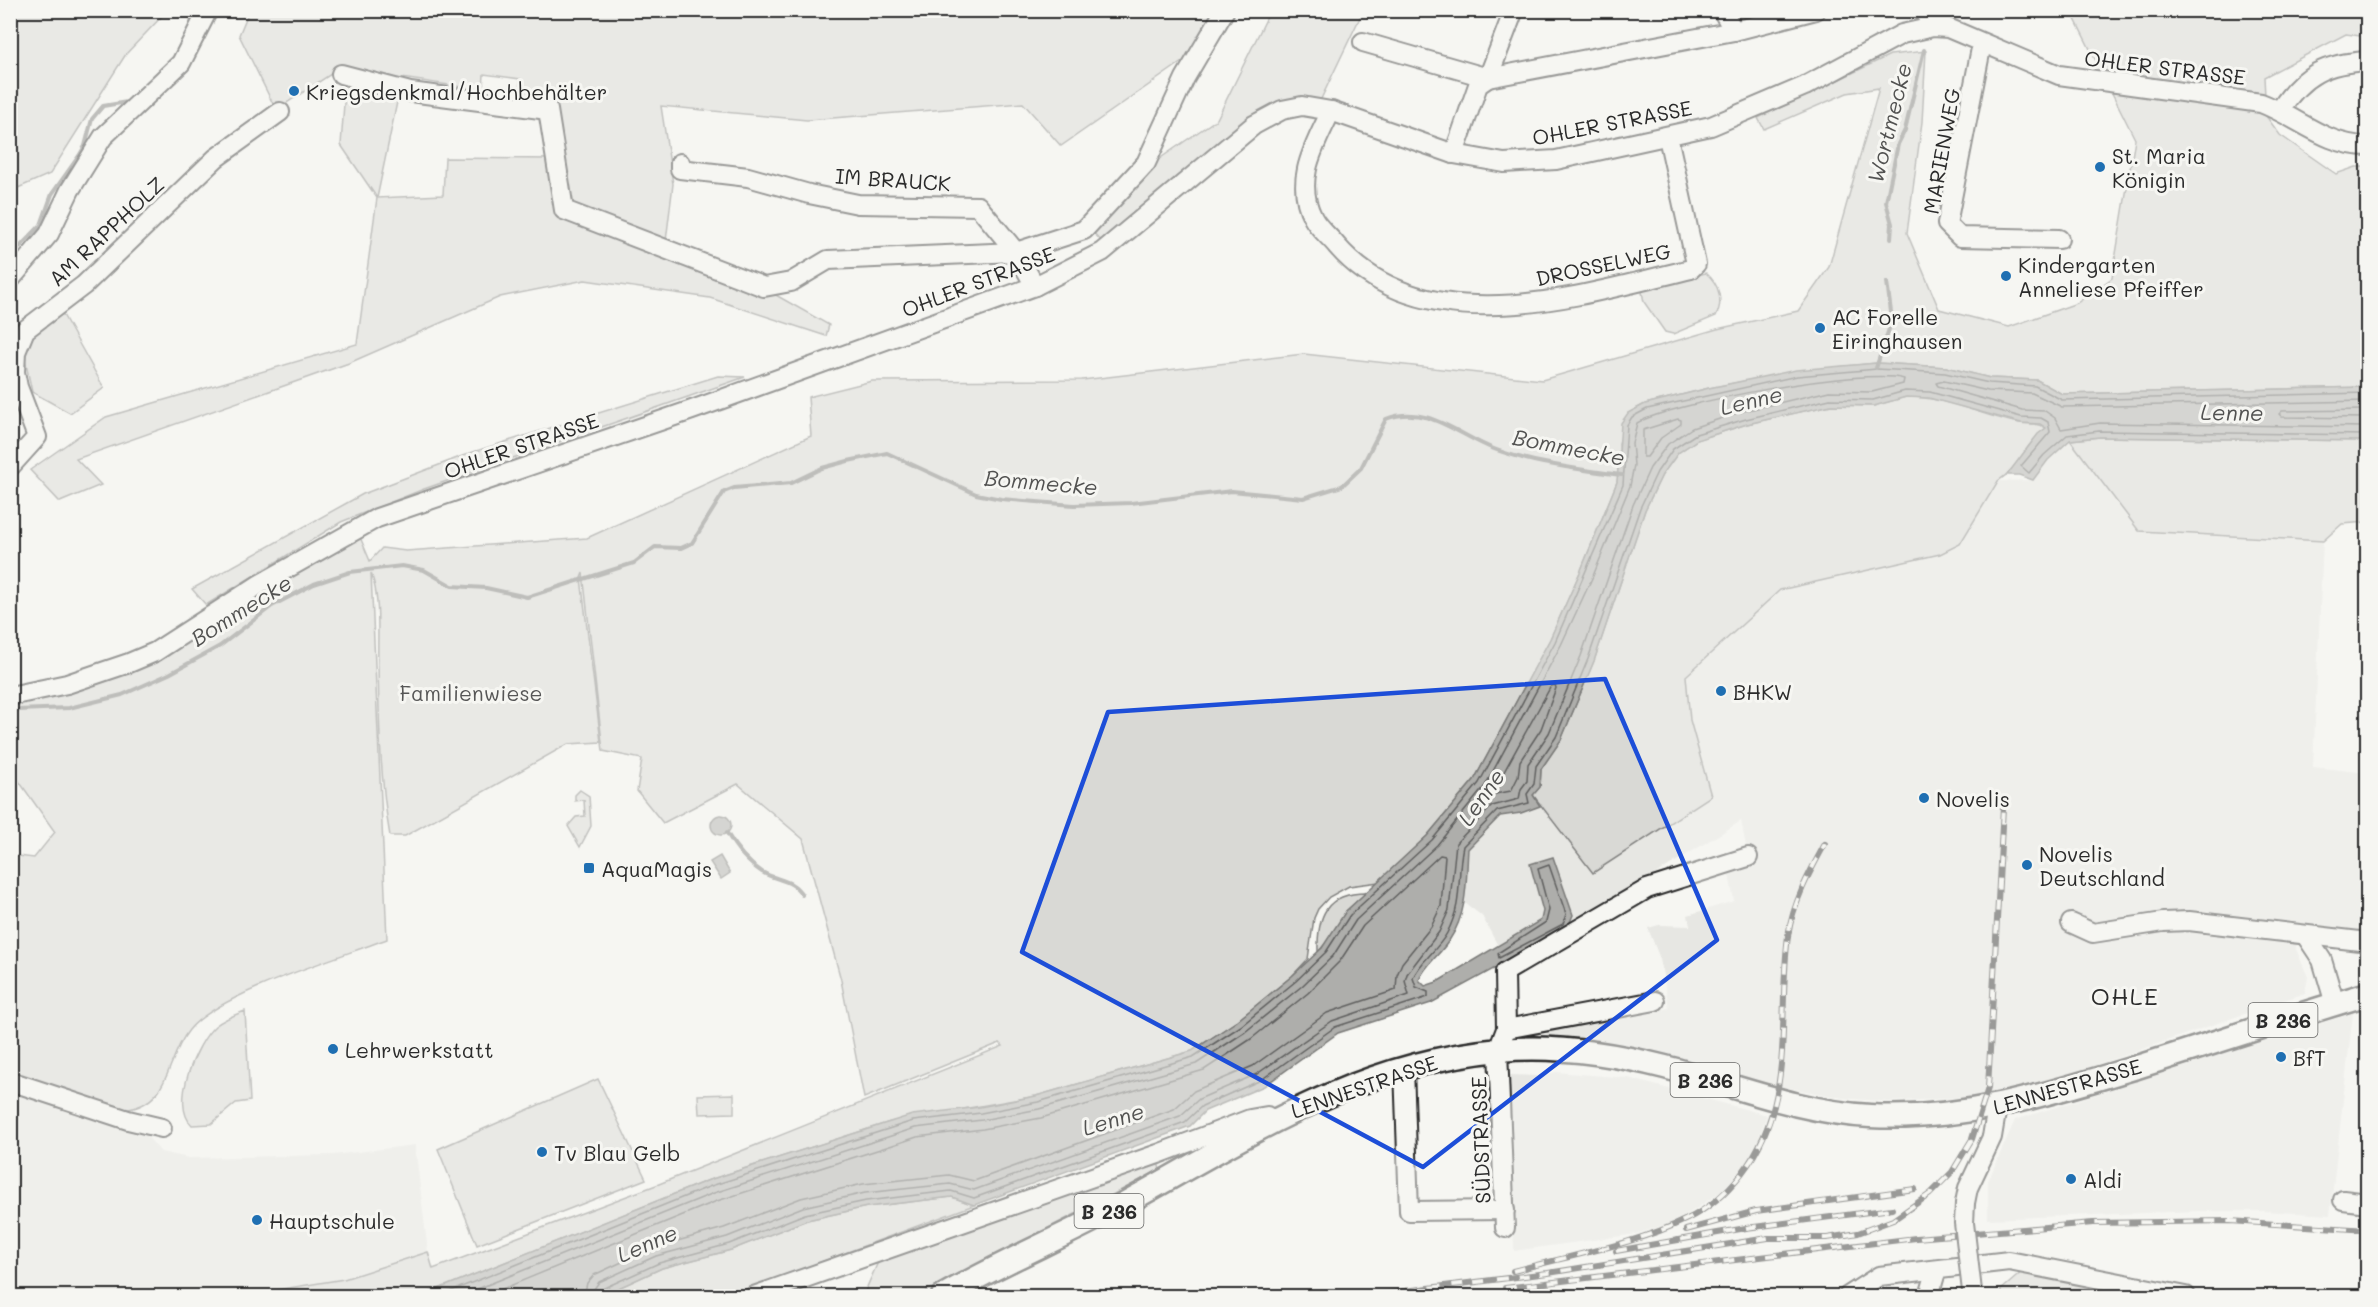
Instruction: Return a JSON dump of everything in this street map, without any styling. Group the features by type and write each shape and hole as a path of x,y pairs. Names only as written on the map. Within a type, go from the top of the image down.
{"main road":[{"name":"LENNESTRASSE","path":"943,1296 1115,1209 1272,1120 1313,1100 1404,1068 1449,1057 1498,1050 1557,1050 1662,1066 1777,1102 1870,1116 1941,1114 1997,1107 2101,1078 2367,994"}],"street":[{"path":"10,280 49,234 70,190 103,137 181,63 208,10"},
{"path":"341,74 411,92 549,110 564,210 764,287 791,282 828,260 1016,252 1084,230 1146,163 1185,78 1225,10"},
{"path":"1488,78 1514,10"},
{"path":"1722,10 1734,31"},
{"path":"1454,154 1478,85 1488,78 1734,31 1816,10"},
{"path":"1923,10 1942,22"},
{"name":"OHLER STRASSE","path":"10,696 67,684 155,652 260,584 377,518 790,375 1035,286 1102,252 1254,125 1282,110 1302,106 1331,111 1454,154 1504,163 1556,160 1711,126 1805,86 1902,34 1942,22 1982,43 2059,75 2261,103 2280,110 2318,134 2339,143 2367,146"},
{"path":"1363,42 1488,78"},
{"name":"MARIENWEG","path":"1982,43 1947,224 1960,237 2059,239"},
{"path":"2280,110 2298,87 2321,69 2340,63 2367,61"},
{"name":"DROSSELWEG","path":"1331,111 1305,166 1305,192 1313,219 1346,256 1385,284 1433,300 1493,306 1565,299 1691,269 1696,264 1668,137"},
{"name":"AM RAPPHOLZ","path":"10,467 37,437 18,387 15,372 16,352 25,330 84,285 216,158 242,137 280,112"},
{"name":"IM BRAUCK","path":"680,163 680,170 748,177 809,194 858,204 978,206 1016,252 1035,286"},
{"path":"1498,1050 1506,1029 1505,972 1647,889 1748,857"},
{"path":"2071,923 2093,933 2163,922 2189,921 2367,942"},
{"path":"2306,936 2322,960 2335,1004"},
{"path":"1506,1029 1655,1001"},
{"name":"SÜDSTRASSE","path":"1404,1068 1409,1211 1505,1219 1498,1050"},
{"path":"10,1081 128,1120 162,1128"},
{"path":"1972,1294 1964,1223 1965,1203 1968,1188 1992,1137 1997,1107"},
{"name":"LENNESTRASSE","path":"753,1296 1158,1154 1250,1119 1267,1116 1272,1120"},
{"path":"2343,1200 2367,1203"},
{"path":"1848,1296 1879,1276 1936,1272 1971,1263 2009,1261 2186,1296"},
{"path":"1929,1296 1936,1272"}],"highlighted area":[{"path":"1605,679 1717,940 1423,1167 1022,952 1108,712"}],"shaded area":[{"path":"2070,440 2139,531 2323,541 2313,767 2367,773 2368,901 2364,931 2298,927 2296,949 2308,977 2305,993 2030,1088 1975,1097 1888,1102 1842,1098 1772,1085 1660,1055 1548,1036 1546,1031 1669,1008 1660,959 1648,928 1659,925 1690,926 1688,915 1734,901 1728,869 1749,862 1741,821 1567,929 1553,857 1530,864 1543,911 1541,920 1498,946 1482,916 1465,903 1468,849 1500,816 1515,815 1540,806 1593,872 1710,797 1690,720 1686,677 1779,590 1940,554 1960,544 1998,481 2033,480 2048,460"},
{"path":"2353,1013 2330,1215 2263,1211 2199,1211 1988,1219 1988,1181 2015,1120"},
{"path":"1556,1072 1628,1078 1767,1115 1758,1141 1745,1165 1722,1191 1690,1213 1667,1225 1636,1234 1514,1251 1509,1075 1538,1076"},
{"path":"11,1076 124,1110 161,1152 189,1158 333,1155 415,1145 428,1252 344,1279 240,1296 11,1296"}],"green space":[{"path":"11,10 167,11 126,54 50,174 11,191"},
{"path":"249,11 1218,11 1189,57 1061,146 1023,103 807,120 661,106 673,184 666,241 570,206 554,103 518,102 520,79 484,74 483,90 402,78 377,198 341,145 345,90 334,72 276,110 239,35"},
{"path":"1270,11 1363,11 1320,101 1300,101 1104,244 1091,230 1149,166 1217,119"},
{"name":"Familienwiese","path":"2071,11 2367,11 2367,37 2346,34 2264,77 2266,116 2280,135 2336,174 2356,167 2367,167 2367,387 2062,394 2037,380 1990,378 1946,367 1877,363 1796,371 1709,388 1645,404 1628,413 1619,443 1620,463 1617,482 1581,570 1550,639 1474,780 1427,836 1379,882 1349,886 1329,897 1318,909 1314,918 1308,959 1292,976 1237,1021 1192,1051 1036,1096 890,1122 709,1180 421,1296 240,1296 344,1279 428,1252 433,1269 659,1184 1003,1046 1000,1043 864,1098 841,980 803,839 738,784 663,823 637,791 642,759 603,751 583,573 581,578 601,742 568,744 405,836 390,836 381,750 377,606 371,573 387,939 252,990 204,1016 189,1030 181,1042 159,1090 140,1106 124,1110 14,1077 10,1061 10,855 34,858 55,832 11,770 11,696 129,663 360,537 370,561 382,548 406,551 587,538 811,436 808,397 872,381 1082,380 1304,354 1542,380 1717,329 1798,311 1829,267 1879,88 1847,93 1764,129 1758,118 1890,55 1926,51 1922,122 1907,233 1939,309 2009,327 2077,303 2112,278 2135,139"},
{"path":"445,158 551,159 557,211 767,290 829,325 826,336 710,298 585,280 500,297 349,363 76,459 101,485 60,502 30,470 106,417 357,344 377,198 443,195"},
{"path":"1706,273 1714,282 1719,293 1720,304 1716,316 1673,334 1665,332 1644,302 1641,287"},
{"path":"62,313 104,388 70,413 32,392 23,350 32,330"},
{"path":"718,376 745,377 424,489 341,522 206,605 192,589 363,494 473,452"},
{"path":"1906,397 1949,403 2005,420 2036,424 2046,428 2033,440 2012,469 1998,481 1960,544 1940,554 1780,590 1686,676 1690,720 1711,796 1593,873 1533,795 1540,787 1541,769 1561,740 1594,661 1645,510 1662,475 1678,453 1697,440 1747,424 1831,405 1873,406"},
{"path":"2100,437 2367,441 2367,522 2342,524 2323,541 2139,531 2070,440"},
{"path":"580,790 589,796 591,826 580,847 568,826 576,817 585,816 584,800 575,801 575,795"},
{"path":"1366,893 1346,911 1332,936 1318,952 1319,928 1327,909 1341,897"},
{"path":"245,1011 250,1101 236,1103 211,1124 192,1125 186,1116 185,1089 188,1074 200,1046 215,1026"},
{"name":"Tv Blau Gelb","path":"598,1079 646,1179 477,1245 438,1149"},
{"path":"734,1094 734,1113 699,1114 698,1095"},
{"path":"1157,1157 1160,1170 917,1296 863,1296 882,1253"},
{"path":"952,1197 974,1205 729,1296 601,1296 662,1268 731,1250 807,1220 867,1207"},
{"path":"2023,1271 2155,1296 2001,1296 2001,1290"}],"water":[{"name":"Lenne","path":"1877,363 1946,367 1990,378 2037,380 2062,394 2367,387 2367,441 2100,437 2070,440 2048,460 2033,480 2019,475 2007,475 2038,434 2046,428 2040,424 2021,423 1929,398 1906,397 1874,406 1831,405 1747,424 1697,440 1678,453 1662,475 1645,510 1594,661 1561,740 1541,769 1540,787 1533,795 1540,806 1521,813 1500,816 1468,849 1465,896 1456,929 1419,980 1425,986 1437,982 1541,920 1543,911 1530,864 1553,857 1573,915 1567,929 1431,1003 1338,1033 1264,1086 1205,1111 1190,1126 974,1205 952,1197 867,1207 807,1220 731,1250 662,1268 601,1296 421,1296 709,1180 912,1115 980,1107 1036,1096 1192,1051 1237,1021 1322,948 1346,911 1427,836 1474,780 1550,639 1581,570 1617,482 1621,423 1628,413 1645,404 1796,370"},
{"path":"721,815 728,818 731,825 728,832 721,835 714,832 711,825 714,818"},
{"path":"720,856 730,873 721,879 710,862"}],"waterway":[{"name":"Bommecke","path":"191,28 192,10"},
{"name":"Wortmecke","path":"1891,238 1892,224 1886,202 1898,144 1905,130 1924,50"},
{"name":"Bommecke","path":"10,257 41,225 52,194 85,146 92,119 103,106 127,102"},
{"name":"Wortmecke","path":"1876,368 1890,326 1891,312 1887,282"},
{"name":"Bommecke","path":"17,710 69,708 122,695 169,674 220,646 272,606 314,584 350,572 402,566 424,570 452,586 486,588 527,597 634,563 655,547 681,548 692,543 724,492 734,488 791,483 822,468 887,453 976,494 1001,499 1074,505 1131,503 1232,491 1303,498 1342,486 1361,468 1386,419 1401,415 1415,415 1442,423 1481,443 1514,456 1562,467 1622,475"},
{"path":"727,833 742,854 757,868 789,883 802,895"}],"railway":[{"path":"1365,1296 1548,1273 1768,1238 1827,1238 1858,1233 1893,1220 1930,1194 1952,1172 1972,1139 1988,1088 2003,807"},
{"path":"1513,1271 1602,1249 1667,1228 1710,1205 1742,1173 1759,1146 1771,1117 1778,1088 1781,1059 1785,967 1790,924 1802,888 1825,844"},
{"path":"1686,1230 1756,1211 1915,1189"},
{"path":"1616,1251 1746,1228 1892,1209"},
{"path":"1505,1288 1916,1238 2093,1223 2230,1221 2368,1230"}],"place":[{"name":"Kriegsdenkmal/Hochbehälter","path":"294,91"},
{"name":"St. Maria Königin","path":"2100,167"},
{"name":"Kindergarten Anneliese Pfeiffer","path":"2006,276"},
{"name":"AC Forelle Eiringhausen","path":"1820,328"},
{"name":"BHKW","path":"1721,691"},
{"name":"Novelis","path":"1924,798"},
{"name":"Novelis Deutschland","path":"2027,865"},
{"name":"AquaMagis","path":"589,868"},
{"name":"Lehrwerkstatt","path":"333,1049"},
{"name":"BfT","path":"2281,1057"},
{"name":"Tv Blau Gelb","path":"542,1152"},
{"name":"Aldi","path":"2071,1179"},
{"name":"Hauptschule","path":"257,1220"}],"district":[{"name":"OHLE","path":"2125,995"}]}
